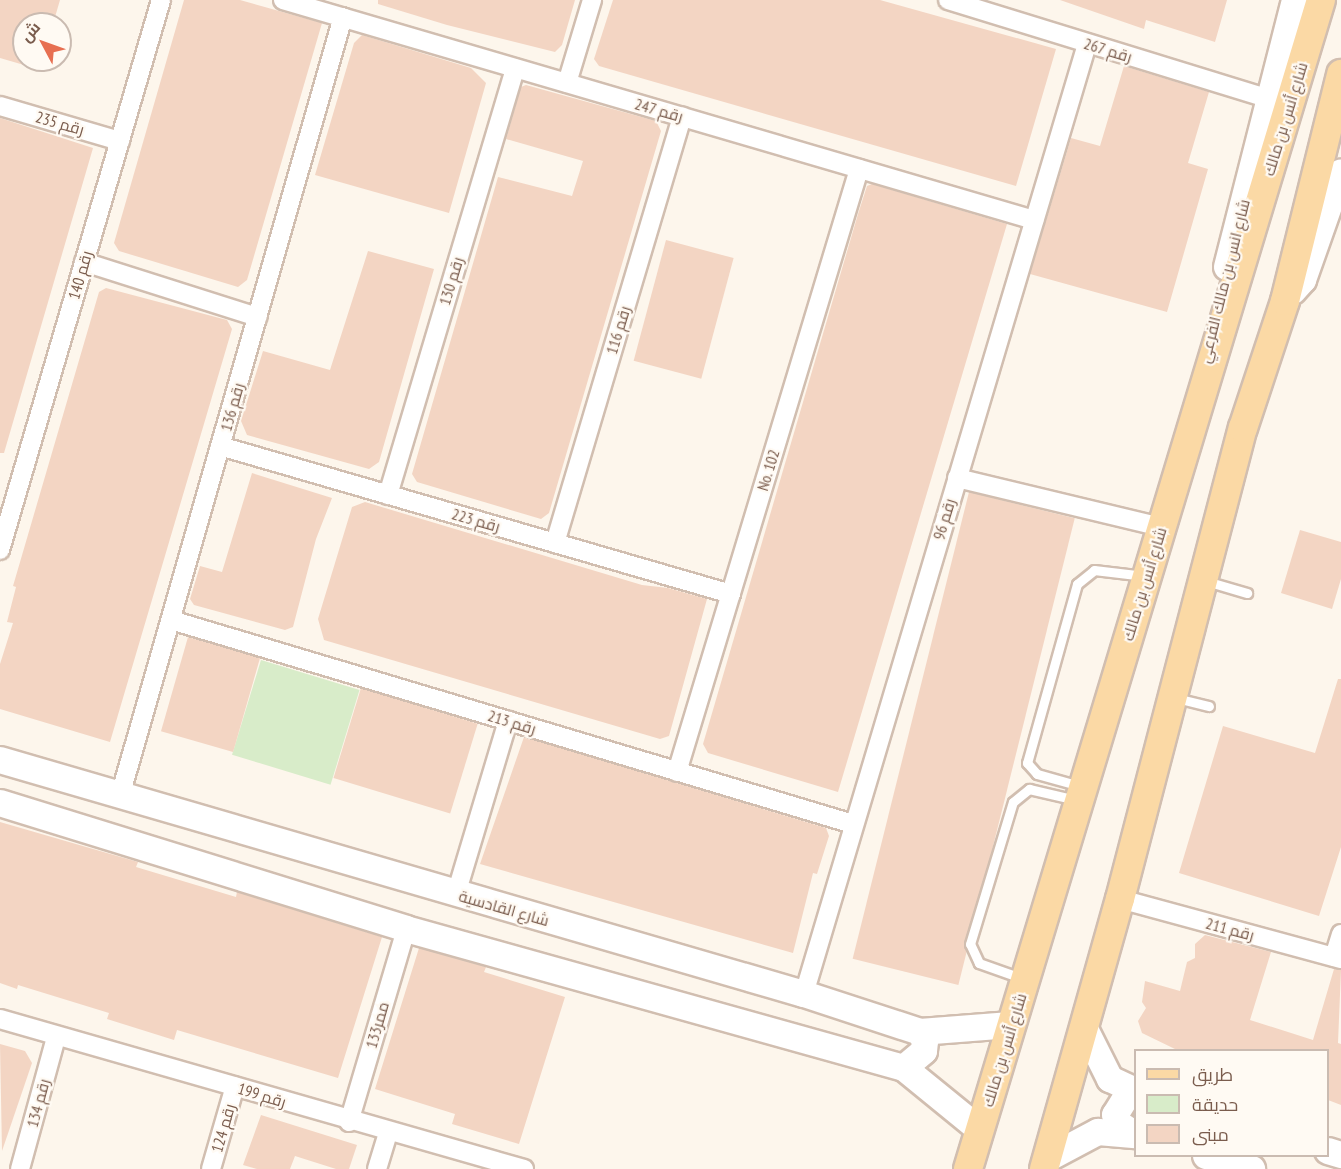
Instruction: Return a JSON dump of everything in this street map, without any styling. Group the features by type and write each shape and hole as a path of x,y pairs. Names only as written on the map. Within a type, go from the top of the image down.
{"main road":[{"name":"شارع أنس بن مالك","path":"968,1169 1321,0"},
{"path":"1045,1164 1085,1029 1244,428 1285,301 1341,74"}],"street":[{"name":"رقم 140","path":"0,550 161,0"},
{"name":"رقم 247","path":"283,0 1034,220"},
{"path":"567,83 592,0"},
{"name":"رقم 267","path":"948,0 998,7 1087,44 1269,99"},
{"name":"شارع انس بن مالك الفرعي","path":"1161,527 1295,0"},
{"name":"رقم 136","path":"120,796 343,17"},
{"name":"رقم 96","path":"804,994 1087,44"},
{"name":"رقم 130","path":"388,495 515,68"},
{"name":"رقم 235","path":"0,106 120,141"},
{"name":"رقم 116","path":"555,543 682,117"},
{"name":"No. 102","path":"677,772 859,169"},
{"path":"1285,301 1303,280 1341,172"},
{"path":"84,262 257,317"},
{"name":"رقم 223","path":"220,446 731,594"},
{"path":"957,478 1161,527"},
{"name":"رقم 213","path":"171,620 853,825"},
{"path":"456,894 508,721"},
{"name":"شارع القادسية","path":"0,760 804,994 920,1032 1011,1025"},
{"path":"0,803 406,929 904,1068 980,1130"},
{"name":"رقم 211","path":"1120,899 1338,958"},
{"name":"ممر133","path":"349,1122 406,929"},
{"path":"1338,958 1341,934"},
{"name":"رقم 199","path":"0,1019 56,1037 235,1086 349,1122 524,1169"},
{"path":"1085,1029 1110,1079 1134,1090"},
{"path":"904,1068 924,1051 925,1041 920,1032"},
{"name":"رقم 134","path":"20,1169 56,1037"},
{"name":"رقم 124","path":"211,1169 235,1086"},
{"path":"1134,1096 1127,1096 1115,1115 1119,1124 1134,1134"},
{"path":"1045,1164 1098,1131 1134,1135"},
{"path":"377,1169 388,1132"},
{"path":"1212,1157 1251,1169"}],"lane":[{"path":"1080,794 1037,774 1027,763 1077,584 1094,570 1147,576"},
{"path":"1202,580 1247,593"},
{"path":"1174,697 1209,706"},
{"path":"1025,979 980,963 970,944 1013,802 1029,789 1080,794"}],"green space":[{"path":"261,660 359,690 331,785 232,755"}],"building":[{"path":"0,0 60,0 56,12 12,12 12,62 0,58"},
{"path":"184,0 240,0 322,23 247,280 238,287 119,251 114,243"},
{"path":"378,0 575,0 562,45 555,52 447,25 378,4"},
{"path":"613,0 880,0 1056,49 1016,186 599,66 594,59"},
{"path":"1060,0 1227,0 1215,42 1146,20 1144,29"},
{"path":"362,35 471,68 486,83 449,213 315,175 354,43"},
{"path":"1124,66 1209,92 1188,163 1208,169 1167,312 1030,274 1071,138 1100,146"},
{"path":"526,85 656,121 661,131 549,513 541,519 417,482 412,474 498,177 572,196 583,161 506,139 521,87"},
{"path":"0,118 93,148 4,453 0,453"},
{"path":"872,184 1007,224 838,792 708,753 703,744 858,214 867,186"},
{"path":"666,240 734,258 701,379 634,361"},
{"path":"368,251 434,269 379,462 369,469 247,435 241,421 263,351 330,370"},
{"path":"106,288 227,320 232,329 110,742 0,709 0,664 13,623 7,622 16,587 13,586 99,292"},
{"path":"252,473 332,498 316,539 293,627 285,630 194,605 190,599 200,566 222,572"},
{"path":"969,492 1075,518 958,985 853,959"},
{"path":"365,502 642,585 668,588 707,599 669,736 660,739 324,640 318,619 352,507"},
{"path":"1300,530 1341,542 1341,579 1332,609 1281,593"},
{"path":"188,637 260,658 233,752 161,731"},
{"path":"1338,679 1341,679 1341,847 1319,916 1179,873 1223,726 1315,753"},
{"path":"361,688 478,724 450,814 334,778"},
{"path":"524,737 826,828 829,836 817,874 813,873 793,953 480,864"},
{"path":"0,822 138,862 136,867 236,897 237,892 382,937 338,1078 177,1030 174,1040 107,1019 109,1013 18,985 17,989 0,983"},
{"path":"1205,935 1271,952 1250,1020 1313,1040 1334,969 1341,970 1338,1043 1341,1044 1341,1105 1329,1100 1329,1049 1175,1049 1142,1033 1138,1021 1146,1008 1142,1002 1145,981 1180,991 1187,962 1195,958 1195,944"},
{"path":"419,948 486,967 484,972 565,997 519,1144 452,1124 455,1114 375,1089"},
{"path":"0,1044 25,1051 32,1063 2,1151"},
{"path":"261,1115 357,1145 349,1169 336,1169 295,1156 290,1169 257,1169 243,1165"}]}
